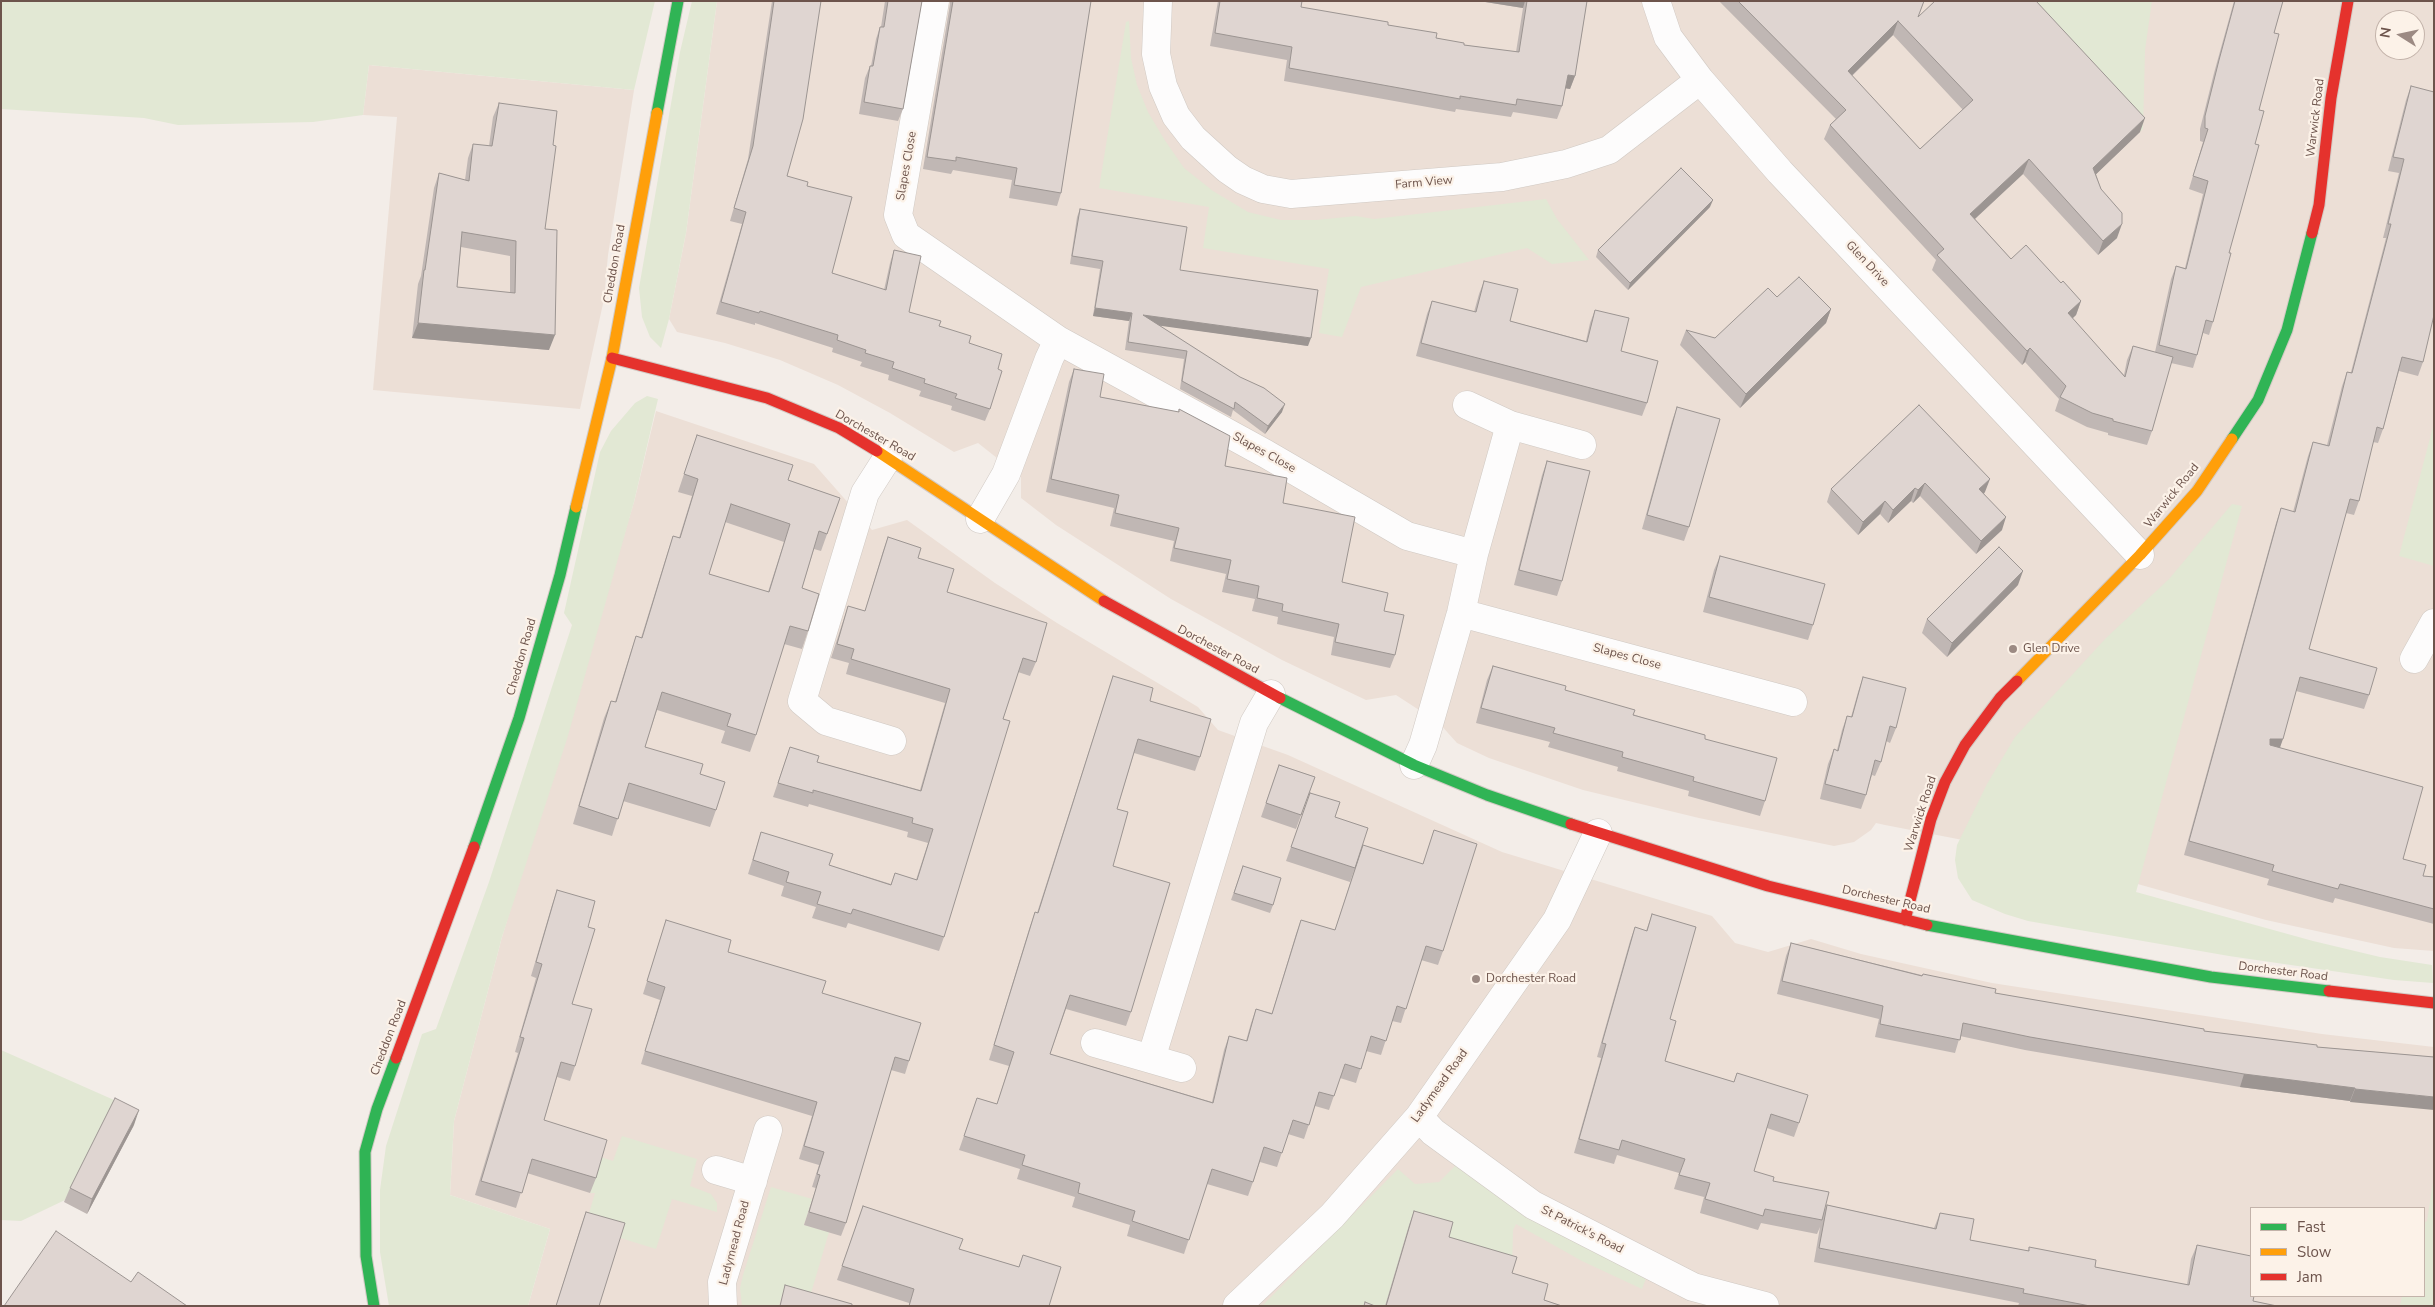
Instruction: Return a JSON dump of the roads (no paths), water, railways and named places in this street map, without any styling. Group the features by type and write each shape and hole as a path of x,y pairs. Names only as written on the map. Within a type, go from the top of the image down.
{"street":[{"name":"Cheddon Road","path":"374,1306 366,1256 365,1152 377,1109 443,935 519,718 560,575 612,358 678,1"},
{"name":"Slapes Close","path":"935,1 898,215 906,235 1058,340 1266,454 1407,536 1474,554"},
{"name":"Farm View","path":"1158,1 1156,54 1163,86 1176,116 1193,138 1227,169 1243,180 1263,188 1291,194 1502,177 1566,164 1608,150 1700,80"},
{"path":"1656,1 1668,37 1700,80"},
{"name":"Warwick Road","path":"1905,920 1931,819 1945,782 1965,745 2000,698 2140,555 2197,491 2258,400 2287,330 2319,205 2331,98 2348,1"},
{"name":"Glen Drive","path":"1700,80 1780,172 2140,555"},
{"path":"980,519 1006,474 1049,359 1058,340"},
{"name":"Dorchester Road","path":"612,358 766,398 838,428 888,458 1083,589 1178,644 1271,694 1414,765 1488,795 1598,833 1768,886 1905,920 2004,940 2211,977 2434,1003"},
{"path":"1468,405 1510,425 1582,445"},
{"path":"1414,765 1423,745 1461,613 1474,554 1510,425"},
{"path":"888,458 865,494 802,701 826,721 892,741"},
{"name":"Slapes Close","path":"1461,613 1793,702"},
{"path":"2414,659 2434,623"},
{"path":"1151,1059 1254,723 1271,694"},
{"name":"Ladymead Road","path":"1237,1306 1332,1216 1419,1117 1557,920 1598,833"},
{"path":"1095,1043 1182,1068"},
{"name":"St Patrick's Road","path":"1419,1117 1439,1136 1534,1205 1694,1287 1765,1306"},
{"name":"Ladymead Road","path":"723,1306 722,1282 768,1130"},
{"path":"716,1170 752,1181"}],"place":[{"name":"Glen Drive","path":"2013,649"},
{"name":"Dorchester Road","path":"1476,979"}]}
